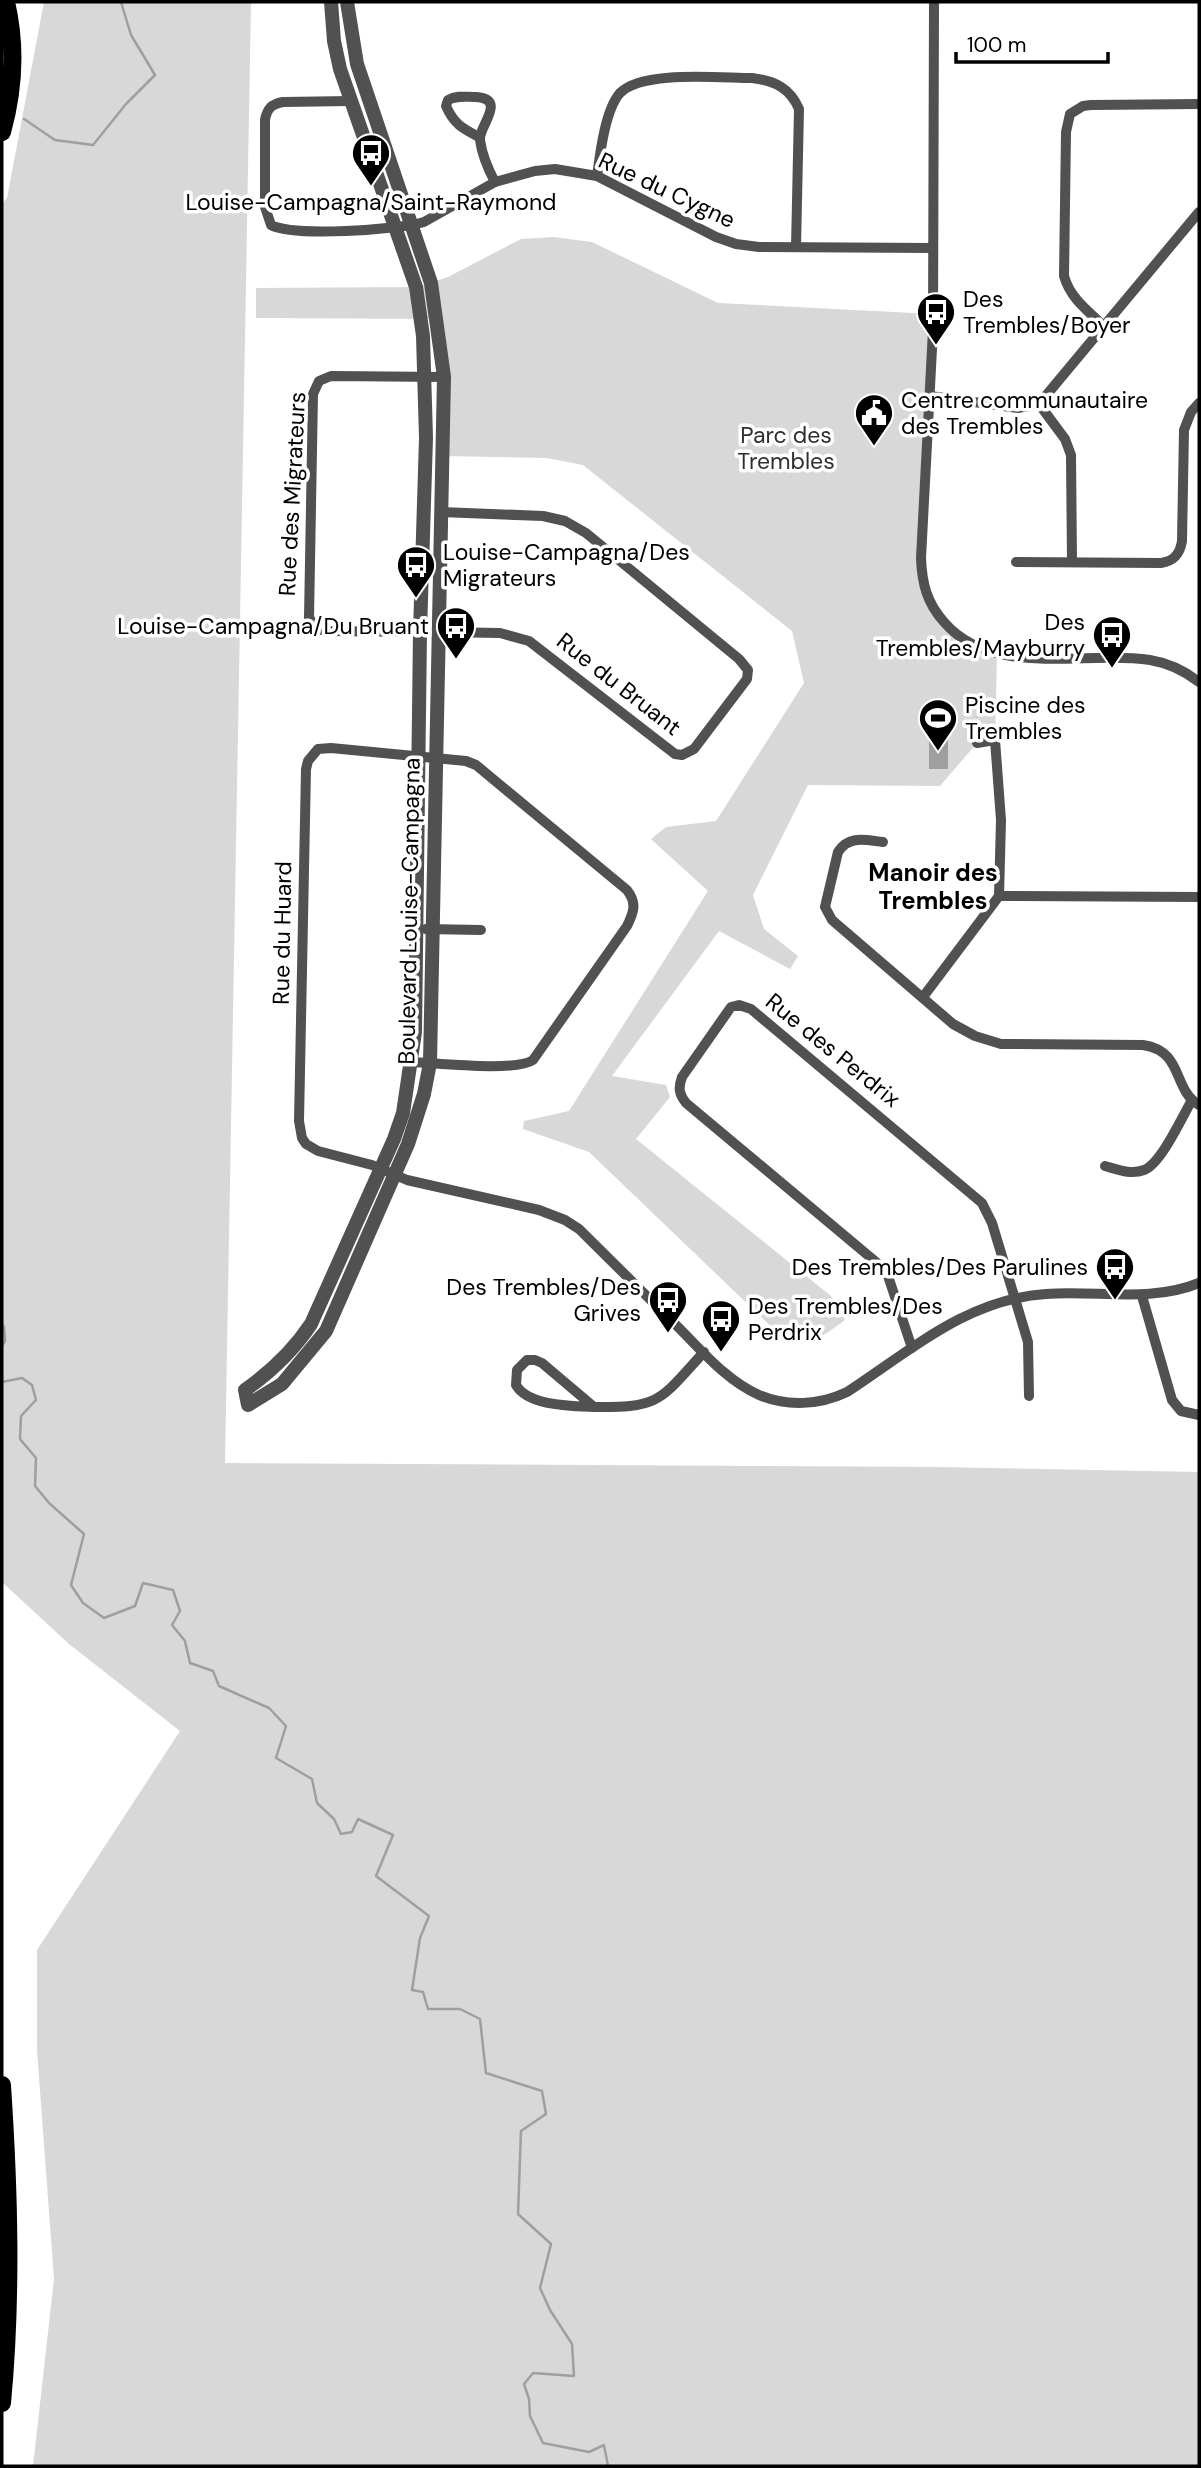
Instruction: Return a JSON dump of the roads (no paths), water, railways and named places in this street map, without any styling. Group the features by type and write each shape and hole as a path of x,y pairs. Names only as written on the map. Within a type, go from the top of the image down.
{"highway":[{"path":"2,132 8,109 13,62 6,2"},
{"path":"2,2085 9,2240 2,2403"}],"street":[{"name":"Boulevard Louise-Campagna","path":"331,2 336,54 416,288 422,318 425,377 424,511 415,1032 403,1113 312,1324 271,1372 244,1390 248,1405 282,1384 326,1331 416,1121 430,1063 444,377 431,283 357,64 346,2"},
{"path":"934,2 930,396 922,574 928,598 934,610 951,630 972,645 997,654 1153,660 1185,672 1199,682"},
{"path":"597,176 611,108 619,94 631,84 650,78 769,80 783,87 794,98 799,109 796,247"},
{"path":"479,136 461,128 453,120 446,106 448,100 483,97 489,102 491,110 479,136 488,170 495,182"},
{"name":"Rue du Cygne","path":"351,101 283,102 275,103 269,108 265,121 267,217 271,225 287,230 381,230 413,225 424,222 495,182 535,171 555,169 597,176 736,244 760,247 933,248"},
{"path":"1104,326 1073,297 1064,276 1066,132 1070,114 1083,106 1091,105 1199,104"},
{"path":"930,396 1018,408 1039,404 1199,212"},
{"name":"Rue des Migrateurs","path":"420,632 327,631 312,624 308,611 315,387 319,381 331,376 444,377"},
{"path":"1016,562 1161,563 1176,557 1181,550 1182,541 1184,430 1191,412 1199,403"},
{"path":"1039,404 1065,439 1071,455 1072,562"},
{"path":"424,511 441,512"},
{"name":"Rue du Bruant","path":"439,632 511,634 529,641 675,754 682,755 694,749 747,679 748,670 739,659 576,527 543,516 441,512"},
{"path":"420,632 439,632"},
{"path":"923,997 999,896 1001,820 995,740 977,743"},
{"name":"Rue du Huard","path":"412,1062 511,1066 527,1064 533,1060 627,926 635,904 627,890 476,765 466,761 324,748 312,753 306,769 300,1131 302,1138 311,1148 381,1169 407,1180 539,1210 565,1220 579,1229 704,1352 748,1389 774,1400 800,1403 824,1400 847,1392 956,1319 1014,1299 1066,1293 1142,1296 1174,1292 1199,1283"},
{"path":"883,842 854,840 842,845 825,907 832,920 960,1029 1001,1044 1143,1045 1160,1049 1172,1062 1196,1102 1148,1169 1132,1172 1105,1166"},
{"path":"999,896 1199,897"},
{"path":"416,929 481,930"},
{"name":"Rue des Perdrix","path":"912,1348 888,1276 876,1262 682,1097 679,1085 682,1077 732,1007 738,1004 751,1009 982,1203 992,1223 1014,1299"},
{"path":"1142,1296 1172,1400 1181,1411 1199,1415"},
{"path":"1014,1299 1028,1342 1029,1396"},
{"path":"594,1407 542,1363 527,1360 517,1370 516,1384 524,1395 567,1406 594,1407 638,1406 659,1399 704,1352"}],"waterway":[{"path":"24,119 55,140 93,145 126,104 155,75 131,35 121,2"},
{"path":"2,1325 5,1341 2,1346"},
{"path":"2,1382 22,1378 32,1385 36,1400 21,1416 20,1439 36,1458 35,1486 49,1503 84,1534 71,1585 83,1603 104,1618 135,1606 143,1583 173,1590 180,1611 172,1625 185,1641 190,1663 213,1671 219,1686 269,1708 286,1726 276,1758 312,1779 317,1803 334,1819 341,1834 352,1832 358,1819 393,1835 376,1876 429,1916 420,1938 412,1990 423,1992 428,2009 460,2009 480,2019 486,2073 542,2091 546,2114 521,2131 518,2214 551,2244 540,2288 550,2310 572,2344 574,2376 533,2373 524,2384 529,2399 530,2416 543,2443 589,2452 604,2445 608,2466"}],"place":[{"name":"Louise-Campagna/Saint-Raymond","path":"371,187"},
{"name":"Des Trembles/Boyer","path":"936,346"},
{"name":"Centre communautaire des Trembles","path":"874,447"},
{"name":"Louise-Campagna/Des Migrateurs","path":"416,599"},
{"name":"Louise-Campagna/Du Bruant","path":"456,660"},
{"name":"Des Trembles/Mayburry","path":"1112,669"},
{"name":"Piscine des Trembles","path":"938,752"},
{"name":"Des Trembles/Des Parulines","path":"1115,1301"},
{"name":"Des Trembles/Des Grives","path":"668,1334"},
{"name":"Des Trembles/Des Perdrix","path":"721,1353"}],"district":[{"name":"Manoir des Trembles","path":"933,887"}],"park label":[{"name":"Parc des Trembles","path":"786,448"}]}
